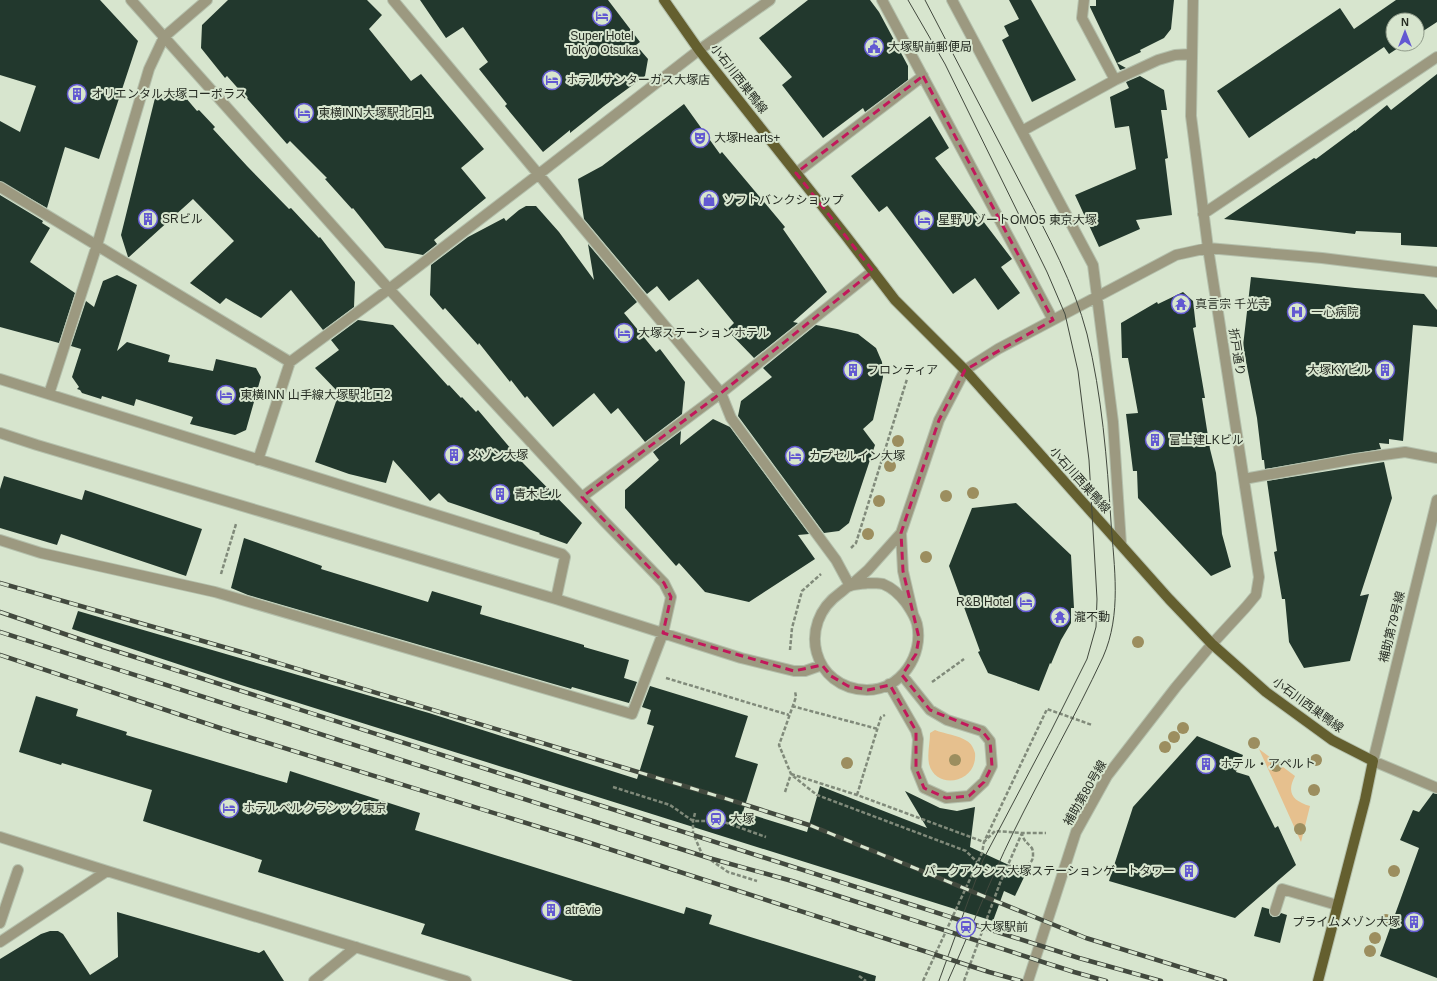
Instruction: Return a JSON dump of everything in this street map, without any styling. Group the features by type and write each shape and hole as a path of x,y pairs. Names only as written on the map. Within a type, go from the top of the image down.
{"main road":[{"name":"小石川西巣鴨線","path":"664,0 699,50 895,300 965,370 1169,599 1212,644 1266,692 1332,740 1373,761"},
{"path":"1318,981 1365,800 1373,761"}],"street":[{"path":"0,540 41,553 215,592 632,714 663,634 671,597 664,583 582,497 389,288 131,0"},
{"path":"49,394 97,245 149,69 164,37 207,0"},
{"path":"393,0 721,394 731,418 836,560 850,586"},
{"path":"258,460 290,362 539,174 699,50 770,0"},
{"path":"882,0 1053,320"},
{"path":"952,0 1093,265 1113,422 1121,544"},
{"path":"1084,0 1082,18 1115,80"},
{"name":"折戸通り","path":"1193,0 1191,116 1203,214 1258,577 1256,595 1246,608 1212,644"},
{"path":"1022,131 1115,80 1158,60 1175,55 1191,54"},
{"path":"1203,214 1437,57"},
{"path":"796,173 923,76"},
{"path":"0,187 290,362"},
{"path":"901,533 868,570 827,604 820,613 815,626 815,650 822,664 831,676 848,686 868,690 890,684 898,680 909,668 916,654 919,638 917,623 913,614 903,571 901,533 939,420 965,370 998,349 1176,255 1208,248 1322,258 1437,272"},
{"path":"582,497 721,394 873,271"},
{"path":"0,379 562,554 565,557 556,599"},
{"path":"0,433 38,446 556,599 741,658 794,671 805,671 822,664"},
{"path":"1244,479 1355,459 1405,452 1437,458"},
{"name":"補助第79号線","path":"1373,761 1436,512 1437,500"},
{"path":"850,586 868,583 882,584 898,593 913,614"},
{"name":"補助第80号線","path":"1028,981 1076,832 1107,776 1176,687 1212,644"},
{"path":"890,684 916,731 918,739 916,768 924,788 946,798 970,796 984,782 992,766 990,741 982,731 947,720 930,710 902,675"},
{"path":"1373,761 1437,788"},
{"path":"0,837 466,981"},
{"path":"0,922 18,870"},
{"path":"0,942 107,871"},
{"path":"1274,911 1282,889 1337,905"},
{"path":"314,981 356,946"}],"path":[{"path":"907,379 856,543 802,592 792,628 790,652 794,671 796,697 779,745 791,774 817,795 966,851 977,862"},
{"path":"215,592 234,534"},
{"path":"932,682 964,659"},
{"path":"648,672 789,715"},
{"path":"792,706 878,729"},
{"path":"923,981 982,852 984,842 1047,709 1092,725"},
{"path":"857,796 881,717"},
{"path":"785,792 791,774"},
{"path":"791,774 984,842"},
{"path":"613,787 670,805 693,821 721,822 766,836"},
{"path":"695,813 693,833 702,854 728,872 757,881"},
{"path":"984,842 995,831 1046,833"},
{"path":"964,981 1000,883 1022,833"},
{"path":"1008,866 1023,866 1030,864 1033,859 1034,852 1030,846 1024,842 1022,833"},
{"path":"859,976 866,981"}],"highlighted area":[{"path":"923,76 1053,320 965,370 939,420 901,533 903,571 919,638 916,654 902,675 930,710 982,731 990,741 992,766 984,782 969,796 946,798 924,788 916,768 916,731 890,685 868,690 848,686 831,676 822,665 794,671 663,633 671,597 664,583 582,497 721,393 873,271 796,173"}],"shaded area":[{"path":"935,730 963,739 972,746 975,753 974,763 970,771 964,777 956,780 947,780 940,778 933,773 928,760 928,752 930,733"},
{"path":"1259,749 1295,776 1291,787 1293,796 1299,802 1310,806 1301,842"}],"building":[{"path":"0,0 100,0 138,41 99,159 65,147 47,208 0,181 0,121 20,132 36,86 0,75"},
{"path":"228,0 367,0 382,15 369,29 411,81 421,74 484,149 461,168 486,198 434,240 437,244 423,255 385,248 353,208 352,209 325,179 327,178 290,141 287,144 227,76 225,78 201,48 202,25"},
{"path":"420,0 608,0 640,42 636,45 648,59 645,76 570,133 570,130 543,152 505,106 507,104 479,69 488,62 463,27 446,38"},
{"path":"808,0 870,0 879,12 908,66 908,80 865,112 863,108 823,138 782,85 792,77 759,38"},
{"path":"1009,0 1031,0 1076,80 1032,102 1002,40 1009,36 1004,26 1019,19"},
{"path":"1096,0 1174,0 1171,29 1164,38 1140,50 1141,52 1117,63 1126,68 1120,70 1090,7 1096,6"},
{"path":"1396,0 1437,0 1437,22 1425,30 1425,12 1385,12 1385,48 1384,47 1249,138 1217,91 1340,8 1354,29"},
{"path":"1437,74 1437,247 1401,245 1401,233 1356,231 1355,234 1224,219 1314,158 1316,159 1355,131 1387,105 1391,110"},
{"path":"1140,76 1164,90 1167,110 1161,110 1168,158 1165,159 1172,215 1136,220 1140,229 1099,247 1075,195 1136,169 1129,126 1115,128 1110,97 1129,88 1126,82"},
{"path":"180,91 197,111 199,110 215,127 213,129 247,166 289,209 291,208 319,238 320,237 355,282 354,307 323,330 291,290 261,318 226,298 220,304 190,283 234,241 193,199 128,257 121,235 155,98"},
{"path":"684,104 720,154 722,152 785,227 783,229 827,292 793,322 798,323 754,358 727,330 734,323 698,279 669,301 657,286 647,294 584,219 578,179 602,166"},
{"path":"930,116 949,148 935,158 1012,259 1001,267 1020,293 998,310 975,278 953,294 887,206 879,212 851,176"},
{"path":"0,195 43,221 42,223 50,228 30,262 75,293 59,343 0,327"},
{"path":"526,206 536,206 559,232 594,280 588,244 637,302 624,313 656,352 660,349 685,382 682,414 645,442 618,408 611,414 594,393 553,427 527,396 525,398 511,380 510,382 479,343 478,345 445,308 443,310 430,295 431,265 468,237 504,218 506,221"},
{"path":"117,275 137,285 117,351 127,342 170,355 168,362 213,371 216,359 256,368 261,377 246,430 235,435 190,424 193,417 136,399 134,406 102,396 101,399 82,393 77,389 79,387 72,377 81,349 71,346 86,301 94,307 103,281"},
{"path":"1251,277 1424,294 1437,310 1437,327 1413,325 1403,441 1389,439 1389,444 1379,443 1381,449 1265,469 1264,460 1262,460 1257,418 1243,346"},
{"path":"1183,292 1193,301 1196,327 1193,328 1205,398 1202,398 1210,449 1216,473 1222,534 1231,567 1211,576 1138,498 1137,471 1133,471 1126,414 1138,413 1128,358 1122,358 1121,323 1157,302 1158,304"},
{"path":"358,320 393,325 448,386 449,385 461,398 462,397 476,412 478,410 523,463 582,523 567,544 539,534 540,533 448,502 439,493 430,501 393,460 386,483 349,474 315,462 339,393 315,368 339,350 331,340"},
{"path":"816,325 858,334 876,348 882,362 883,377 873,420 863,429 875,445 849,523 839,531 824,533 738,416 741,401 772,377 763,368"},
{"path":"713,419 730,427 809,534 798,535 815,559 749,602 705,592 679,563 676,566 625,508 625,490 659,460 653,452 681,431 680,445"},
{"path":"1384,462 1392,498 1360,596 1369,594 1350,661 1304,668 1289,642 1285,599 1282,599 1274,552 1277,551 1267,481"},
{"path":"4,476 82,500 85,490 202,529 186,576 61,534 57,545 0,528 0,489"},
{"path":"1016,503 1071,555 1074,608 1071,608 1071,623 1061,640 1051,664 1050,663 1039,691 988,673 978,652 980,651 949,566 972,508"},
{"path":"244,538 322,566 321,569 428,602 432,591 482,606 480,614 629,660 624,678 637,682 629,703 572,687 571,689 248,595 231,588"},
{"path":"78,611 429,713 637,779 654,726 647,724 651,710 642,707 650,686 748,716 735,757 758,764 743,812 807,832 820,786 927,828 905,791 940,808 957,811 975,807 970,847 1026,873 1015,896 1004,891 993,921 241,685 72,629"},
{"path":"36,696 78,709 76,716 127,732 126,735 287,783 290,771 420,813 415,830 684,914 686,907 712,915 709,924 876,976 875,981 573,981 421,934 425,924 258,872 262,860 143,821 152,790 62,763 61,765 19,752"},
{"path":"1197,736 1243,755 1236,772 1249,776 1275,828 1278,826 1296,865 1235,918 1109,881 1133,807"},
{"name":"プライムメゾン大塚","path":"1433,793 1437,794 1437,978 1380,956 1419,848 1400,840 1413,810 1419,812"},
{"path":"1262,907 1269,909 1270,915 1273,917 1279,916 1281,913 1287,915 1280,943 1254,936"},
{"path":"117,912 259,953 264,950 284,981 0,981 0,959 41,934 50,931 58,931 63,934 90,975 118,957"}],"tram line":[{"path":"908,0 945,64 1047,272 1065,314 1078,371 1089,460 1097,599 1096,627 1087,659 983,860 939,981"},
{"path":"925,0 1051,243 1068,279 1082,315 1097,381 1100,404 1106,451 1115,573 1115,607 1113,624 1103,657 1013,833 948,981"}],"railway":[{"path":"0,583 248,654 812,826 1086,938 1225,981"},
{"path":"0,612 94,644 1079,958 1161,981"},
{"path":"0,632 709,858 792,881 1106,981"},
{"path":"0,655 226,730 581,840 1021,981"}],"place":[{"name":"Super Hotel Tokyo Otsuka","path":"602,16"},
{"name":"大塚駅前郵便局","path":"874,47"},
{"name":"ホテルサンターガス大塚店","path":"552,80"},
{"name":"オリエンタル大塚コーポラス","path":"77,94"},
{"name":"東横INN大塚駅北口１","path":"304,113"},
{"name":"大塚Hearts+","path":"700,138"},
{"name":"ソフトバンクショップ","path":"709,200"},
{"name":"SRビル","path":"148,219"},
{"name":"星野リゾートOMO5 東京大塚","path":"924,220"},
{"name":"真言宗 千光寺","path":"1181,304"},
{"name":"一心病院","path":"1297,312"},
{"name":"大塚ステーションホテル","path":"624,333"},
{"name":"フロンティア","path":"853,370"},
{"name":"大塚KYビル","path":"1385,370"},
{"name":"東横INN 山手線大塚駅北口2","path":"226,395"},
{"name":"富士建LKビル","path":"1155,440"},
{"name":"メゾン大塚","path":"454,455"},
{"name":"カプセルイン大塚","path":"795,456"},
{"name":"青木ビル","path":"500,494"},
{"name":"R&B Hotel","path":"1026,602"},
{"name":"瀧不動","path":"1060,617"},
{"name":"ホテル・アペルト","path":"1206,764"},
{"name":"ホテルベルクラシック東京","path":"229,808"},
{"name":"大塚","path":"716,819"},
{"name":"パークアクシス大塚ステーションゲートタワー","path":"1189,871"},
{"name":"atrēvie","path":"551,910"},
{"name":"プライムメゾン大塚","path":"1414,922"},
{"name":"大塚駅前","path":"966,927"}]}
